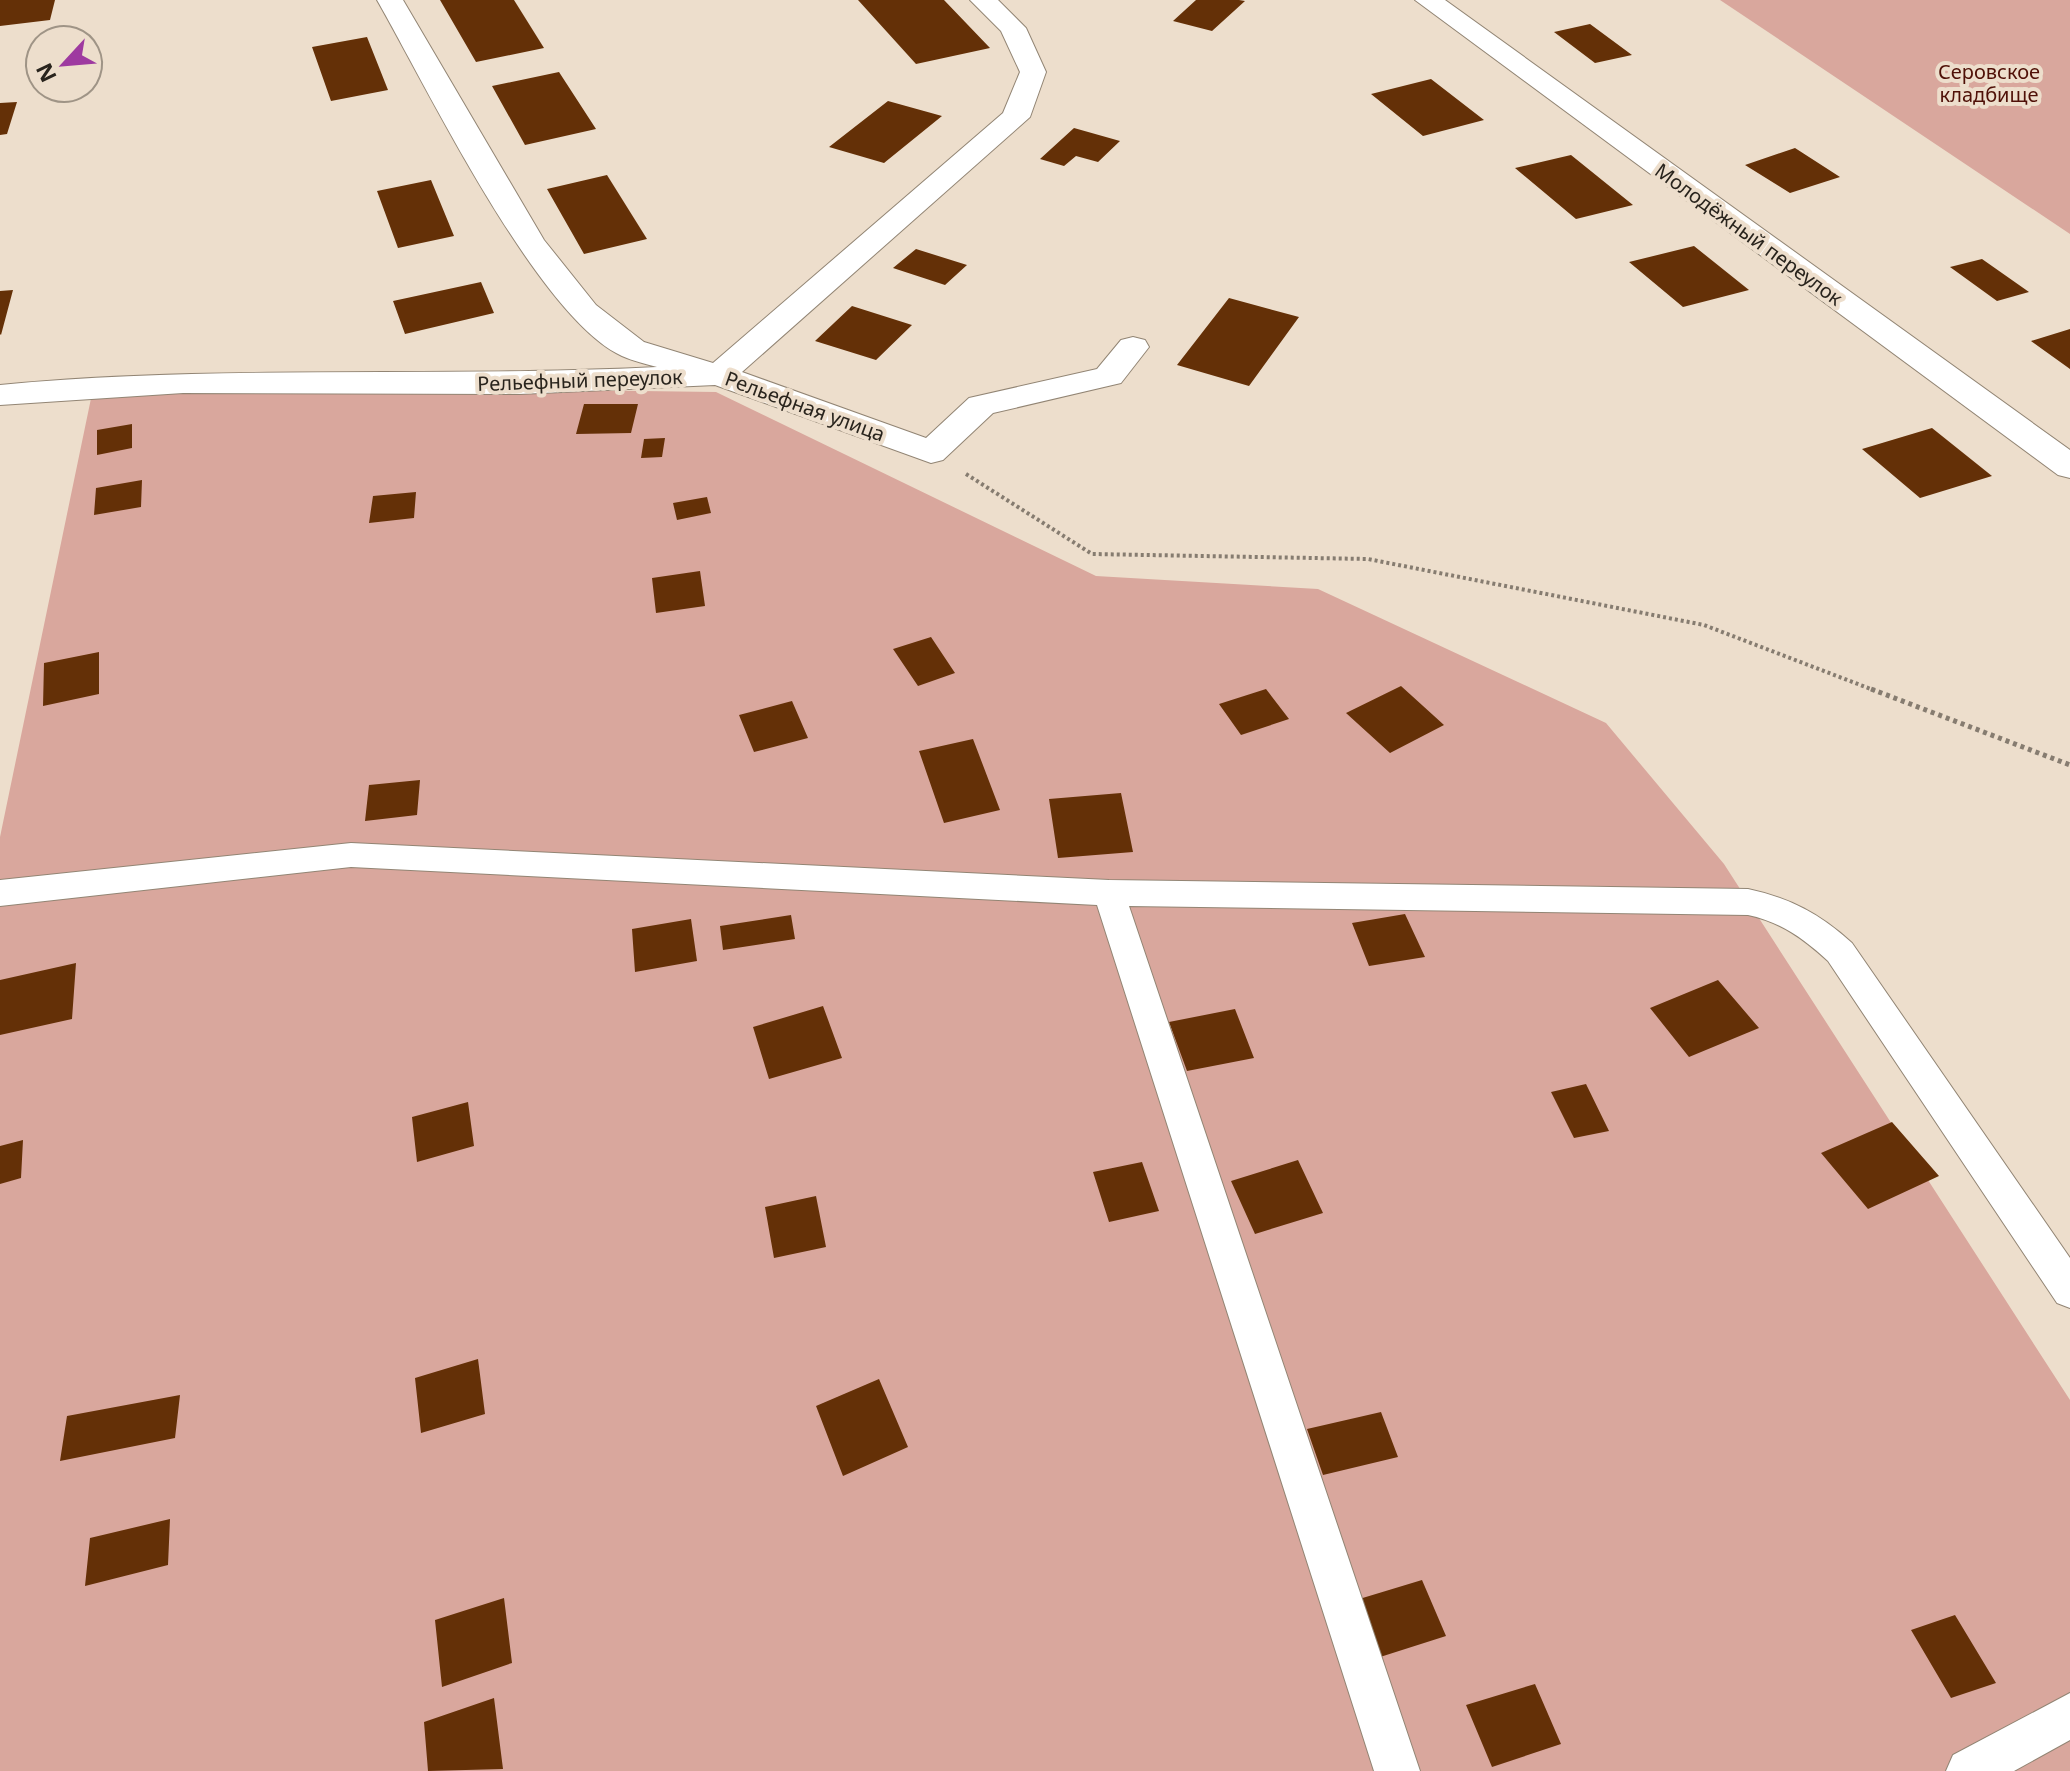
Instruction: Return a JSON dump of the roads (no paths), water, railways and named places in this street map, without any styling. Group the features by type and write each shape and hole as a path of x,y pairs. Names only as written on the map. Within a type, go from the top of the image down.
{"street":[{"name":"Рельефная улица","path":"390,0 531,243 585,312 632,349 719,375 931,452 981,405 1109,376 1133,347"},
{"path":"719,375 1016,117 1033,72 1013,28 983,0"},
{"name":"Молодёжный переулок","path":"1428,0 2070,467"},
{"name":"Рельефный переулок","path":"0,395 94,384 530,384 629,376 719,375"}],"lane":[{"path":"0,893 351,855 1109,893 1748,902 1781,908 1809,924 1840,952 2070,1290"},
{"path":"1109,893 1397,1771"},
{"path":"1969,1771 2070,1715"}],"park label":[{"name":"Серовское кладбище","path":"1989,82"}]}
